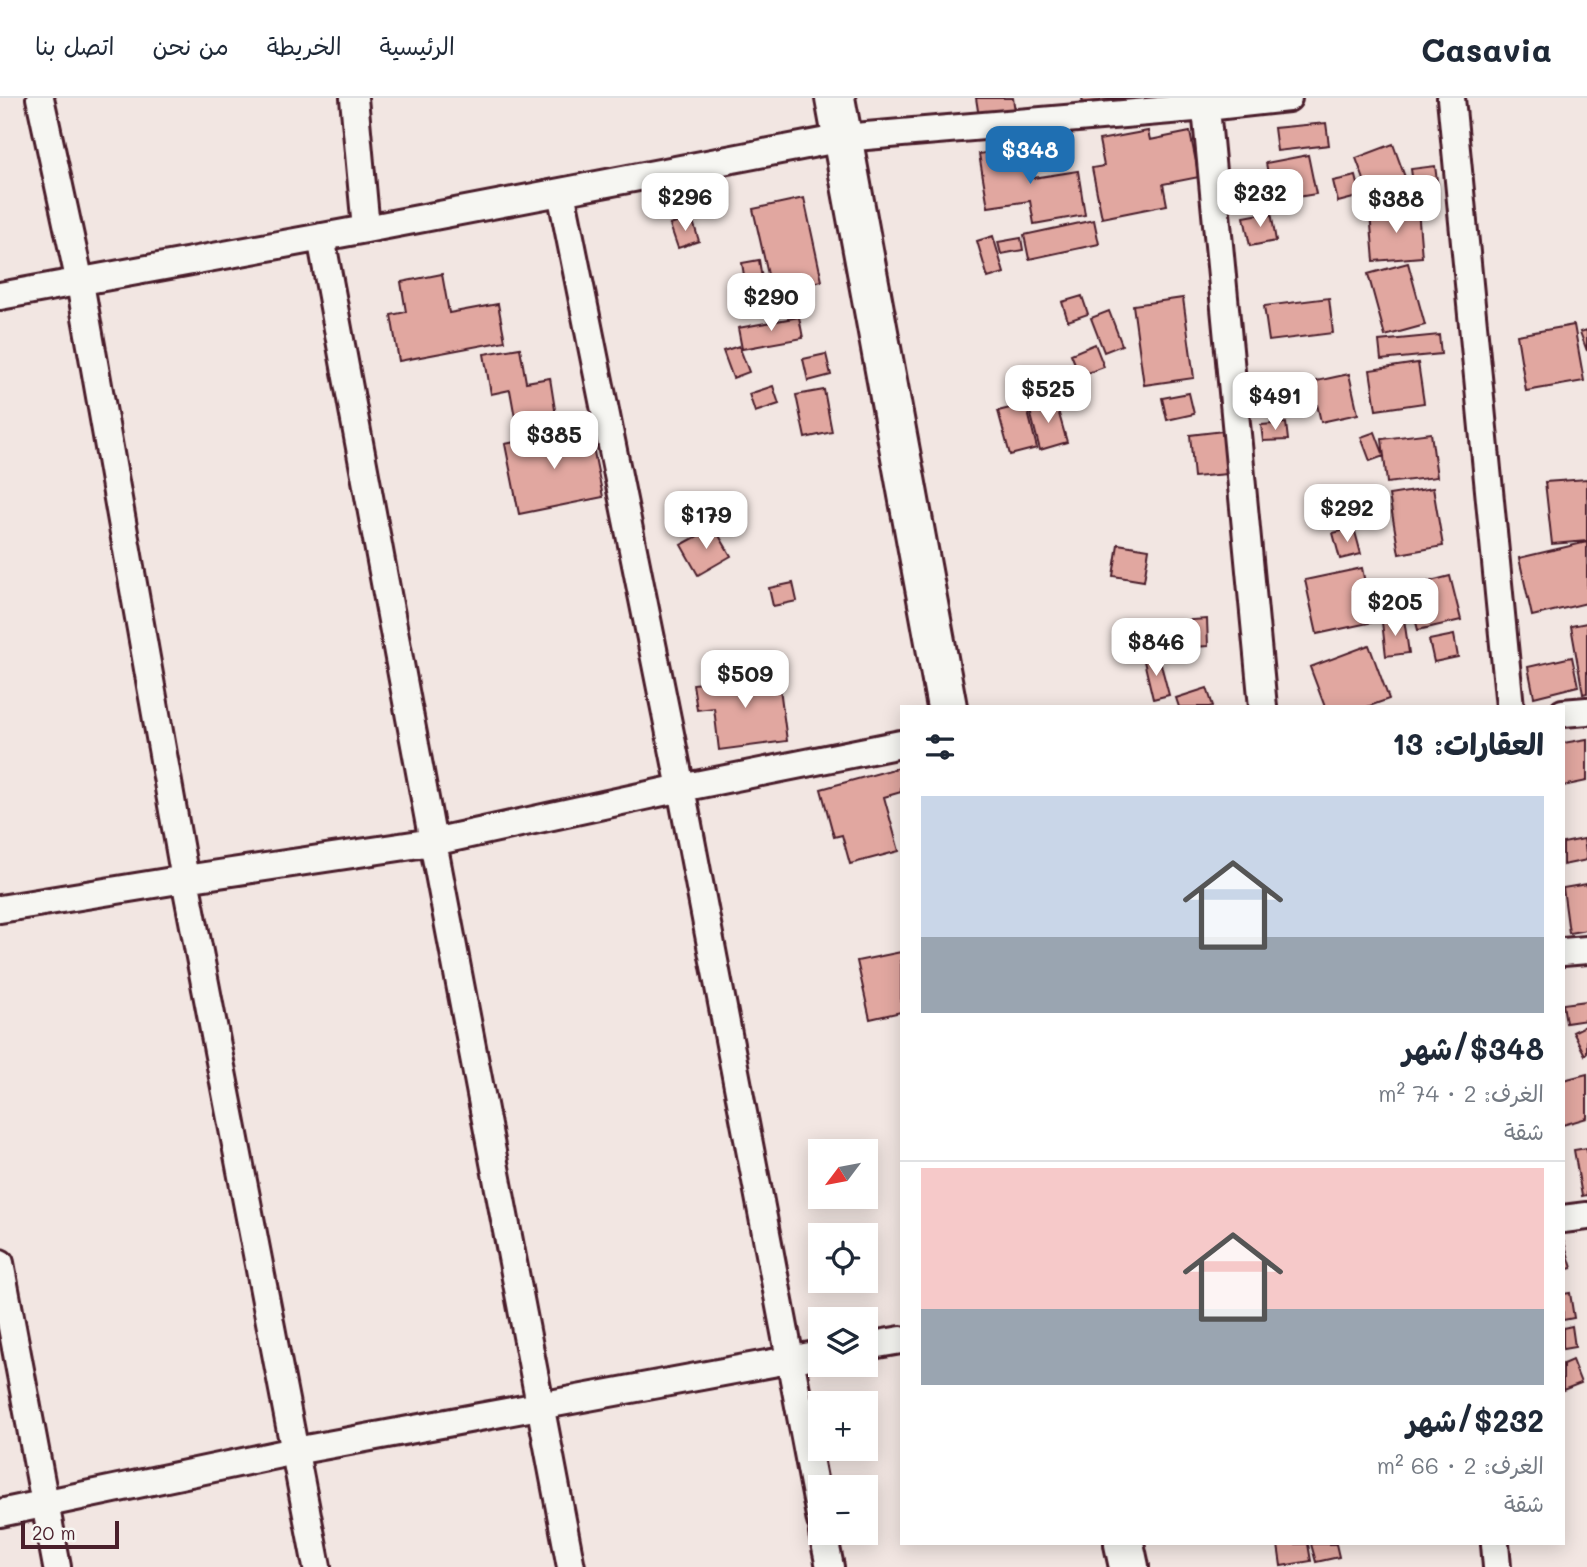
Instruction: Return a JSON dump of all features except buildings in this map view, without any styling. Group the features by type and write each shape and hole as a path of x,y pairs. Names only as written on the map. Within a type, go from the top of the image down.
{"street":[{"path":"40,98 80,283 185,879 317,1567"},
{"path":"354,98 366,229"},
{"path":"835,98 947,705"},
{"path":"0,296 843,138 1058,109 1289,98"},
{"path":"1451,98 1510,705"},
{"path":"1205,102 1263,705"},
{"path":"561,192 681,788 812,1475"},
{"path":"320,237 571,1567"},
{"path":"1565,713 1587,711"},
{"path":"0,909 433,842 900,744"},
{"path":"1565,952 1587,950"},
{"path":"1565,1219 1587,1216"},
{"path":"0,1264 57,1567"},
{"path":"878,1344 900,1340"},
{"path":"0,1513 295,1451 808,1357"},
{"path":"825,1545 830,1567"},
{"path":"1124,1545 1129,1567"},
{"path":"1494,1545 1497,1567"}]}
